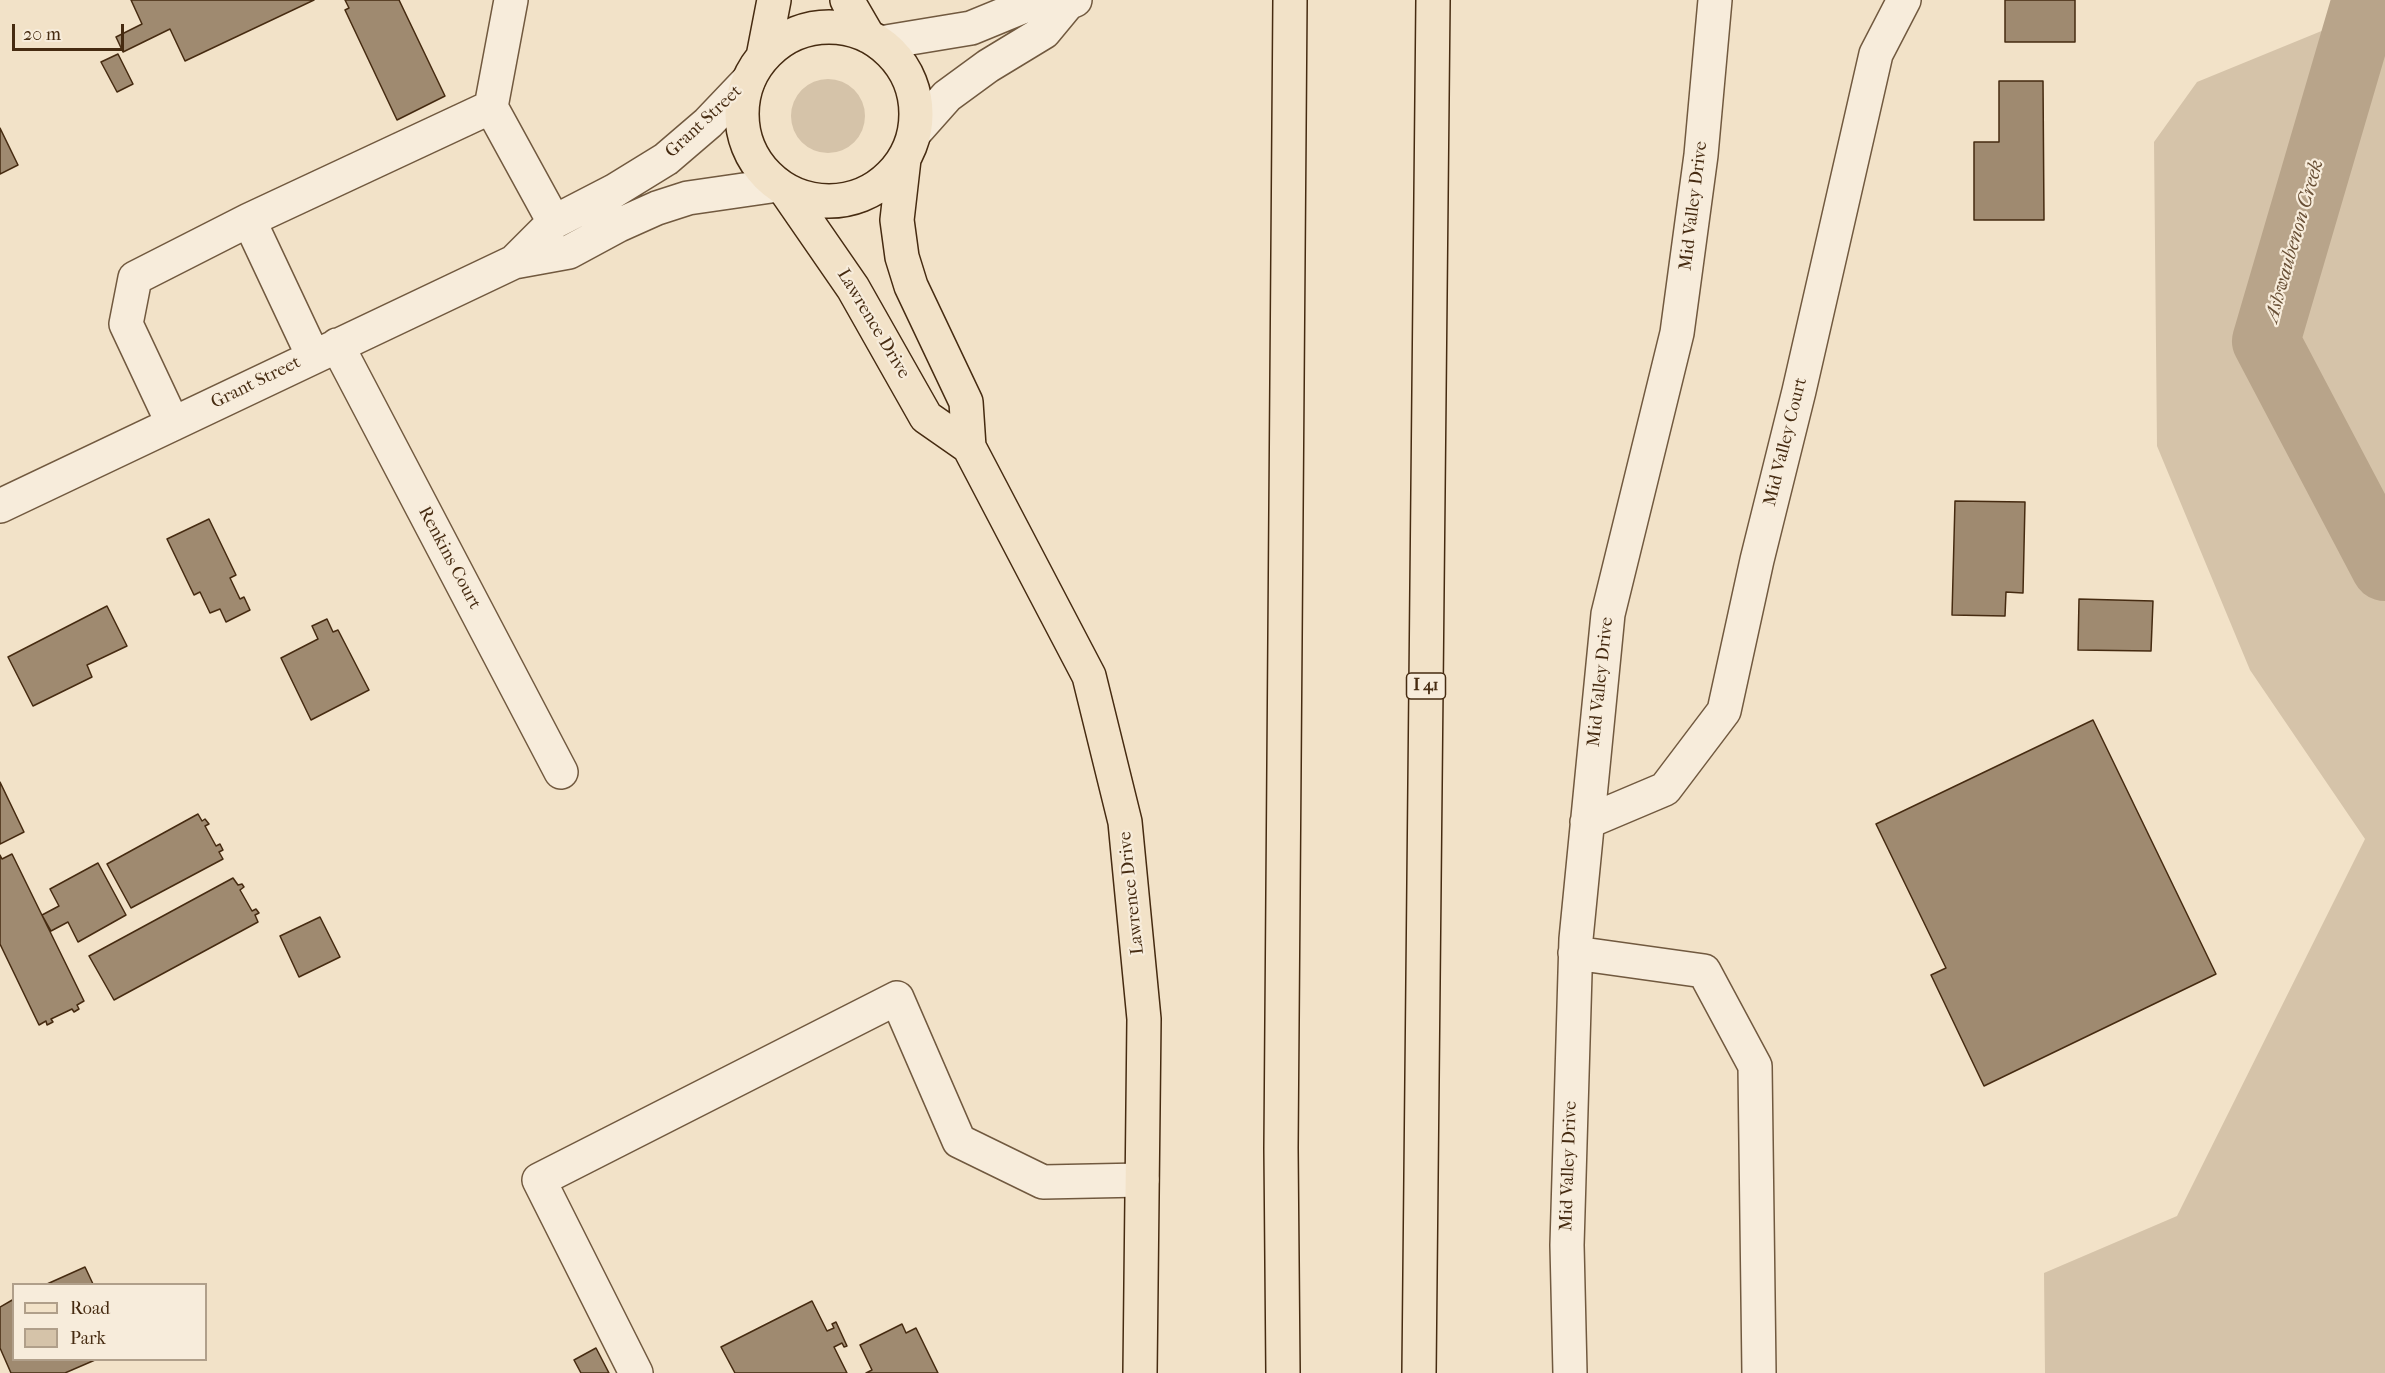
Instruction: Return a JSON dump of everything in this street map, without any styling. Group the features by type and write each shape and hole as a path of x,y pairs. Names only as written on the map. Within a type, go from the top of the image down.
{"main road":[{"path":"774,0 741,110 745,139 758,165 782,188 812,200 838,201 864,194 887,179 909,146 916,107 911,83 898,61 874,39 847,0"},
{"name":"I 41","path":"1419,1373 1433,0"},
{"path":"1283,1373 1281,1148 1290,4"},
{"path":"755,69 785,39 812,28 841,27 874,39"},
{"name":"Lawrence Drive","path":"909,146 897,220 902,257 911,286 966,402 969,447 1089,676 1125,822 1144,1019 1140,1373"},
{"name":"Lawrence Drive","path":"782,188 854,288 926,417 969,447"}],"street":[{"path":"511,0 491,107 554,222"},
{"name":"Mid Valley Drive","path":"1570,1373 1567,1245 1575,953 1608,614 1677,333 1701,155 1715,0"},
{"name":"Mid Valley Court","path":"1587,822 1665,789 1724,711 1757,560 1799,391 1876,54 1904,0"},
{"path":"874,39 971,28 1028,5 1071,2"},
{"path":"909,146 947,96 988,66 1044,32 1071,2"},
{"name":"Grant Street","path":"514,262 554,222 614,191 666,159 708,123 755,69"},
{"path":"172,424 126,324 135,278 249,220 491,107"},
{"name":"Grant Street","path":"0,506 514,262 569,252 619,225 657,208 688,198 782,188"},
{"name":"Renkins Court","path":"249,220 325,350 561,772"},
{"path":"1575,953 1704,971 1755,1066 1759,1373"},
{"path":"636,1373 539,1180 897,998 959,1141 1043,1182 1142,1180"}],"green space":[{"path":"2385,5 2385,1373 2045,1373 2044,1273 2177,1216 2365,839 2250,670 2157,446 2154,142 2197,82"},
{"path":"828,79 849,85 859,95 865,116 859,137 849,147 828,153 807,147 797,137 791,116 797,95 807,85"}],"building":[{"path":"131,0 314,0 185,61 170,29 123,52 116,37 142,24"},
{"path":"345,0 399,0 445,96 397,120 345,10 349,8"},
{"path":"2005,0 2075,0 2075,42 2005,42"},
{"path":"118,54 133,84 117,92 101,62"},
{"path":"1999,81 2043,81 2044,220 1974,220 1974,142 1999,142"},
{"path":"0,128 18,165 0,174"},
{"path":"1955,501 2025,502 2023,593 2006,592 2005,616 1952,615"},
{"path":"209,519 236,575 230,578 240,599 244,597 250,610 226,622 220,609 210,613 200,592 194,595 167,539"},
{"path":"2079,599 2153,601 2151,651 2078,650"},
{"path":"107,606 127,646 87,665 92,677 33,706 8,657"},
{"path":"327,619 333,632 338,630 369,690 311,720 281,658 318,639 312,626"},
{"path":"2093,720 2216,974 1984,1086 1931,975 1946,968 1876,824"},
{"path":"0,782 24,832 0,844"},
{"path":"198,814 202,821 205,819 209,824 205,826 216,846 220,844 223,850 219,852 223,859 131,908 107,864"},
{"path":"12,854 84,1001 77,1005 79,1009 74,1012 72,1009 51,1019 53,1022 47,1025 46,1021 39,1025 0,944 0,855 2,859"},
{"path":"98,863 126,915 78,942 68,922 51,931 42,915 59,906 50,889"},
{"path":"233,878 238,885 242,884 244,887 240,890 252,911 256,909 259,913 255,915 258,922 114,1000 89,956"},
{"path":"320,917 340,957 299,977 280,936"},
{"path":"85,1267 93,1283 49,1283"},
{"path":"12,1300 12,1361 93,1361 65,1373 11,1373 0,1348 0,1307"},
{"path":"812,1301 827,1331 834,1328 832,1324 836,1322 847,1346 844,1347 842,1343 834,1347 847,1373 735,1373 721,1347"},
{"path":"902,1324 906,1333 916,1328 938,1373 866,1373 872,1370 860,1345"},
{"path":"596,1348 609,1373 581,1373 574,1360"}],"waterway":[{"name":"Ashwaubenon Creek","path":"2366,0 2266,341 2385,567"}]}
